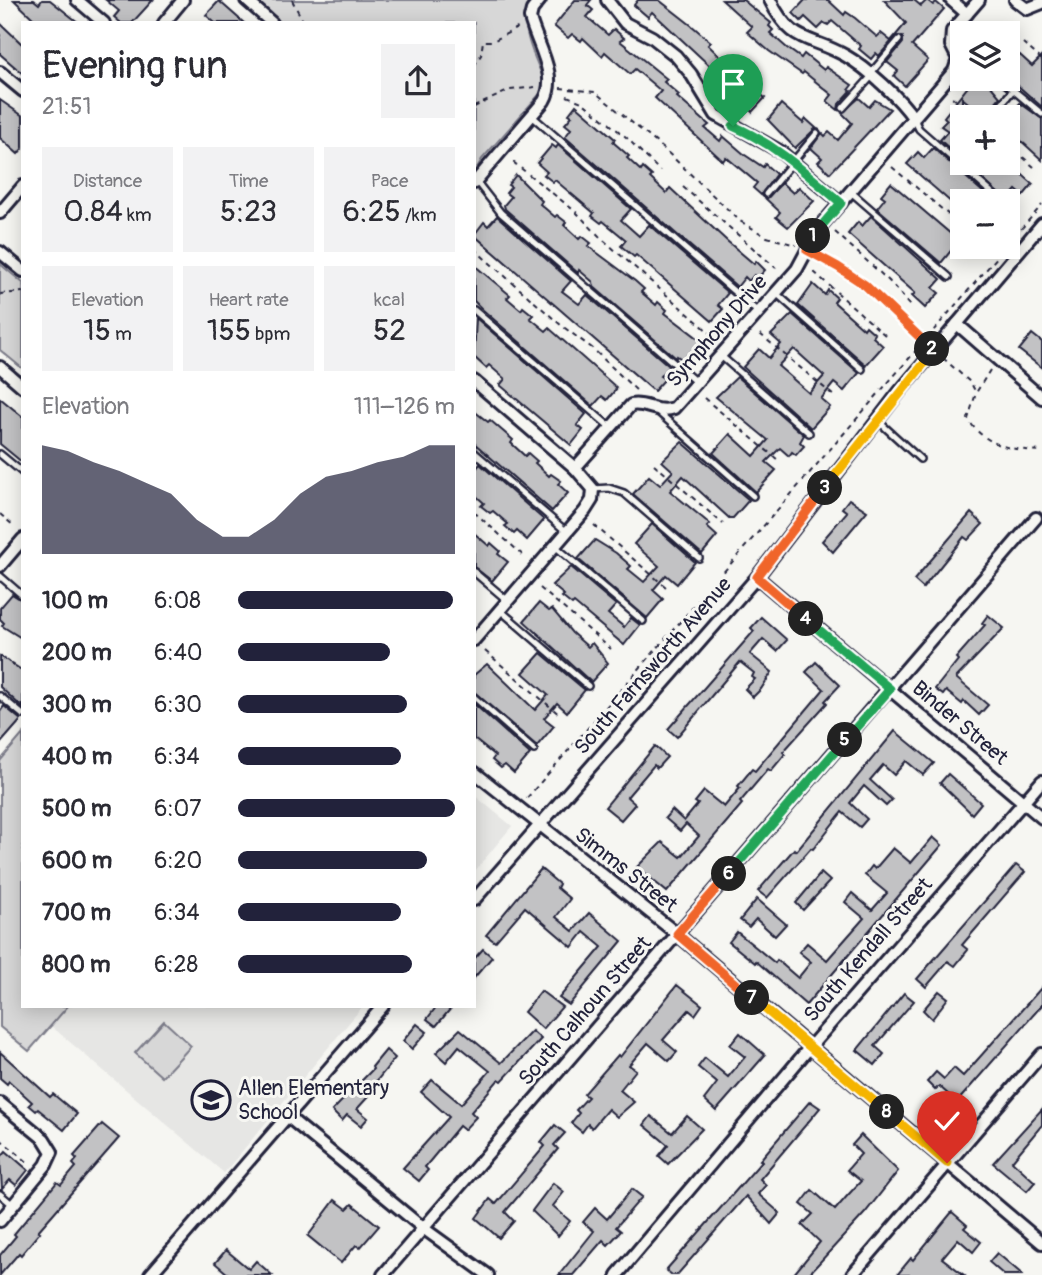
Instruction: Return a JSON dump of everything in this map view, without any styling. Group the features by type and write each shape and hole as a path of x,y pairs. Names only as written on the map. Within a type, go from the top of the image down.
{"street":[{"path":"77,0 102,21"},
{"path":"166,21 183,0"},
{"path":"246,0 270,21"},
{"path":"476,181 547,96 551,82 532,23 532,10 540,0"},
{"path":"607,0 625,23 652,37 676,56 691,74 716,115 770,144 841,203"},
{"path":"770,0 782,22 799,37 844,55 906,107 914,118"},
{"path":"951,0 967,14"},
{"name":"Symphony Drive","path":"961,21 979,0"},
{"path":"1015,0 1027,9 1042,4"},
{"path":"0,72 21,89"},
{"name":"Symphony Drive","path":"575,468 631,405 638,404 657,411 674,408 797,269 818,228 950,76"},
{"path":"1,210 21,188"},
{"name":"South Farnsworth Avenue","path":"476,898 757,577 877,420 1042,224"},
{"path":"0,252 21,269"},
{"path":"957,324 1042,398"},
{"path":"0,367 21,385"},
{"path":"476,383 575,468 593,489 592,500 585,511 476,638"},
{"name":"South Calhoun Street","path":"383,1275 1037,518"},
{"path":"0,566 21,541"},
{"name":"Binder Street","path":"757,577 1042,818"},
{"name":"Simms Street","path":"476,774 677,934 1042,1244"},
{"name":"South Kendall Street","path":"617,1275 810,1047 1042,781"},
{"path":"150,1275 381,1008"},
{"path":"852,1275 1042,1054"},
{"path":"0,1103 44,1139 52,1152 46,1165 0,1221"},
{"path":"287,1116 423,1228 488,1275"}],"lane":[{"path":"844,108 900,40"},
{"path":"1000,105 1012,91"},
{"path":"1014,91 1042,114"},
{"path":"531,116 758,313"},
{"path":"914,118 919,129 986,189"},
{"path":"766,194 817,133"},
{"path":"476,183 501,213 697,383"},
{"path":"851,192 949,277"},
{"path":"776,293 862,369"},
{"path":"476,312 610,427"},
{"path":"721,356 808,433"},
{"path":"657,411 754,496"},
{"path":"877,420 920,458"},
{"path":"0,454 21,472"},
{"path":"476,454 567,532"},
{"path":"593,489 609,488 624,493 699,558"},
{"path":"555,545 643,621"},
{"path":"476,574 588,686"},
{"path":"0,576 21,594"},
{"path":"0,696 21,713"},
{"path":"476,699 534,750"},
{"path":"0,1194 13,1205"}],"path":[{"path":"292,0 303,21"},
{"path":"476,63 481,55 483,41 493,41 512,29 532,23"},
{"path":"1023,43 1042,60"},
{"path":"476,106 510,90 551,82 558,88 596,92 664,149 740,221 767,237 787,240 807,250 859,281 925,341"},
{"path":"567,96 582,102 647,155 660,171"},
{"path":"952,97 962,105"},
{"path":"1020,155 1034,167"},
{"path":"513,162 576,212 610,246 660,286 716,338"},
{"path":"892,167 950,216"},
{"path":"683,187 776,268"},
{"path":"1020,231 1042,205"},
{"path":"835,232 889,281 911,306"},
{"path":"476,252 562,326 593,348 642,396"},
{"path":"521,803 534,792 756,532 996,259"},
{"path":"814,272 886,336"},
{"path":"0,294 21,292"},
{"path":"760,334 834,396"},
{"path":"934,351 962,374 976,393"},
{"path":"997,359 976,393 968,419 1000,447 1042,451"},
{"path":"705,398 778,460"},
{"path":"654,464 723,524"},
{"path":"0,514 14,526"},
{"path":"476,514 525,557"},
{"path":"594,525 667,588"},
{"path":"540,588 611,649"},
{"path":"485,651 560,715"},
{"path":"0,1139 37,1170"}],"shaded area":[{"path":"255,0 532,0 526,22 527,33 546,87 482,159 476,170 476,21 279,21"},
{"path":"0,264 21,281 21,367 0,350"},
{"path":"21,736 21,1008 66,1008 29,1051 0,1027 0,761"},
{"path":"476,797 512,826 476,870"},
{"name":"Allen Elementary School","path":"66,1008 361,1008 224,1173 51,1026"},
{"path":"164,1021 191,1046 162,1077 135,1053"}],"building":[{"path":"14,0 34,0 39,4 42,0 50,0 76,21 36,21"},
{"path":"106,0 153,0 134,21 119,21 114,17 119,11"},
{"path":"575,0 591,0 587,5 593,10 587,17 608,35 614,29 624,38 620,41 667,79 664,82 709,125 705,128 720,141 723,136 745,155 763,167 765,164 776,174 761,195 753,188 757,183 726,157 723,161 655,98 661,91 635,69 630,74 605,52 602,56 583,38 581,41 572,34 568,38 554,26"},
{"path":"638,0 659,0 711,42 708,45 765,98 752,112 749,109 743,116 729,103 726,105 718,98 724,91 719,86 725,80 652,12 648,17 634,5"},
{"path":"722,0 743,0 771,23 769,26 773,30 770,33 787,48 801,58 804,54 824,70 826,67 852,85 838,110 827,101 832,95 804,72 802,74 769,51 747,32 752,27"},
{"path":"805,0 828,0 844,15 846,12 855,18 877,37 881,33 891,41 906,23 884,0 914,0 921,6 927,0 933,5 936,2 944,9 912,46 928,60 905,86 894,76 898,71 887,62 903,43 903,37 896,36 879,56 876,53 871,59 859,49 861,46 832,21 828,25 824,23 818,29 805,17 801,21 793,13"},
{"path":"219,1 242,21 213,21 206,15"},
{"path":"0,23 21,43 21,72 0,54"},
{"path":"1020,55 1032,66 1042,56 1042,107 1020,88"},
{"path":"965,91 995,91 1000,97 994,105 970,105 962,98 962,105 953,105"},
{"path":"859,98 869,107 875,100 890,109 830,173 818,162 822,158 811,148 822,133 825,136 829,132 838,140 852,123 842,113"},
{"path":"0,100 21,115 21,150 18,154 0,138"},
{"path":"1020,103 1042,119 1042,160 1020,140"},
{"path":"781,104 803,123 806,119 816,128 795,148 768,120"},
{"path":"576,105 615,139 613,142 629,156 627,158 641,171 643,168 652,176 650,178 666,193 670,188 754,264 756,261 765,270 758,278 754,275 749,281 745,277 737,287 565,137 571,129 565,124"},
{"path":"950,109 950,149 940,140 948,131 941,126 947,120 944,117"},
{"path":"552,145 556,148 558,145 631,209 621,220 639,236 649,225 728,293 718,305 723,309 712,321 636,255 634,257 621,246 626,240 603,221 601,223 592,216 594,213 555,180 553,182 544,175 547,172 537,163"},
{"path":"933,148 950,163 950,175 964,175 979,189 950,189 950,201 907,164 918,152 924,158"},
{"path":"1020,173 1033,184 1023,196 1020,189 993,189 978,175 1020,175"},
{"path":"516,175 542,201 540,204 555,217 557,215 566,222 564,225 579,239 582,236 591,243 588,246 635,281 644,289 641,292 656,305 658,302 667,310 665,313 703,342 692,354 690,352 683,360 677,356 676,358 594,287 593,282 579,270 578,273 505,209 504,205 511,197 506,193 511,187 508,185"},
{"path":"782,183 793,193 799,187 814,201 788,227 776,217 780,212 766,199"},
{"path":"891,183 950,233 950,252 941,263 877,208 885,198 881,195"},
{"path":"497,216 571,281 562,291 579,304 587,295 669,366 660,376 665,379 654,391 476,237 484,222 488,226"},
{"path":"871,216 941,279 933,288 939,293 925,308 912,296 915,293 848,234 858,222 862,226"},
{"path":"476,267 510,295 507,298 521,310 523,307 533,315 530,318 546,331 549,328 617,388 607,400 602,396 593,406 476,303"},
{"path":"813,284 825,295 828,290 837,298 834,302 864,329 866,326 875,334 873,337 883,346 866,365 798,305"},
{"path":"792,314 859,373 844,391 834,383 821,399 830,407 811,428 743,367 759,349 769,358 781,344 771,335","holes":["794,349 824,376 809,393 778,366"]},
{"path":"476,318 586,414 577,425 583,430 571,445 500,385 505,379 489,365 486,368 476,359"},
{"path":"1032,334 1042,342 1042,368 1019,350"},
{"path":"737,377 804,435 800,442 804,446 796,455 792,452 789,456 780,448 766,462 776,470 756,492 713,453 730,434 754,456 768,440 716,397"},
{"path":"0,398 21,415 21,461 0,444"},
{"path":"476,413 488,422 490,420 513,440 511,443 525,456 528,453 549,476 551,474 561,481 558,484 568,493 552,511 476,445"},
{"path":"682,442 749,500 733,518 729,518 683,476 670,491 710,524 707,527 717,536 702,554 633,494 649,476 660,485 673,471 662,461"},
{"path":"480,464 544,520 527,540 517,531 514,534 505,526 508,524 493,511 490,513 481,506 484,503 476,496 476,469"},
{"path":"849,499 867,511 833,552 822,541 847,512 842,508"},
{"path":"971,513 983,524 968,540 964,537 923,588 914,580"},
{"path":"652,524 695,562 677,584 666,575 653,590 663,599 647,618 578,559 595,540 616,553 631,566 628,569 644,582 659,566 634,544"},
{"path":"476,535 489,546 491,543 500,551 498,554 508,562 492,581 476,569"},
{"path":"571,567 616,605 608,614 624,627 631,618 640,625 624,645 574,603 572,605 562,597 564,595 552,585"},
{"path":"12,594 21,600 21,638 2,626 4,623 0,619 0,608"},
{"path":"539,603 549,611 552,609 588,647 592,643 608,663 591,682 524,621"},
{"path":"988,615 1004,628 956,678 988,705 979,715 964,701 962,704 946,691 943,695 935,689 958,660 956,658 985,625 982,623"},
{"path":"761,617 787,640 777,651 763,639 750,654 772,672 761,689 753,697 745,689 755,679 752,677 754,673 740,662 677,737 668,729 754,631 751,628"},
{"path":"541,653 585,690 567,712 557,703 544,718 554,726 537,746 476,694 476,673 487,664 535,710 548,695 523,673"},
{"path":"0,656 21,670 21,706 0,687"},
{"path":"816,662 840,685 783,752 785,754 771,771 768,769 740,802 742,804 667,892 637,867 662,842 681,857 699,836 686,824 680,831 665,818 672,810 684,821 698,804 695,802 704,791 724,807 752,769 755,771 824,689 806,672"},
{"path":"4,706 21,720 0,744 0,712"},
{"path":"476,706 530,754 514,773 505,765 501,768 492,760 495,756 476,741"},
{"path":"895,731 934,763 923,775 906,761 894,775 883,765 870,780 892,800 886,806 864,786 850,803 867,819 860,827 842,812 813,849 811,848 767,898 758,891 794,849 796,851"},
{"path":"655,746 667,757 657,768 654,765 627,797 635,804 621,820 605,807"},
{"path":"948,774 981,803 972,814 940,783"},
{"path":"933,837 942,845 806,1005 756,961 755,963 729,942 737,932 798,978 811,962 799,952 807,943 827,960 864,918 845,902 852,893 872,910 887,893 865,875 872,866 875,869 893,848 911,863"},
{"path":"1016,865 1025,872 962,945 968,950 955,966 948,961 926,987 917,979"},
{"path":"541,869 559,884 557,888 570,899 556,917 573,931 589,913 622,941 569,1005 559,998 602,947 584,932 572,947 525,907 495,942 486,935"},
{"path":"821,873 830,881 803,910 796,903"},
{"path":"757,899 786,924 775,936 756,919 749,927 740,920"},
{"path":"483,949 492,957 476,976 476,957"},
{"path":"677,985 702,1005 695,1015 689,1010 663,1040 677,1052 669,1061 648,1043 629,1065 636,1070 620,1090 634,1102 617,1117 608,1109 592,1128 588,1124 582,1132 571,1123 579,1113 576,1110 588,1097 584,1094 618,1055 620,1057"},
{"path":"1042,987 1042,1005 957,1102 939,1086 935,1090 927,1082 936,1072 944,1079 954,1068 963,1076"},
{"path":"541,991 562,1007 543,1029 524,1012"},
{"path":"939,991 948,998 932,1019 923,1010"},
{"path":"904,993 914,1001 875,1046 884,1054 875,1065 857,1050"},
{"path":"435,1008 451,1008 436,1026 427,1019"},
{"path":"417,1024 427,1032 412,1049 403,1041"},
{"path":"460,1029 501,1063 532,1031 541,1039 502,1081 499,1079 471,1112 476,1117 464,1130 459,1126 425,1167 428,1170 419,1181 403,1168 449,1117 421,1092 432,1080 461,1104 490,1071 459,1046 446,1062 436,1053"},
{"path":"740,1033 765,1055 716,1111 704,1100 717,1083 698,1067 705,1058 728,1077 745,1057 730,1045"},
{"path":"386,1050 395,1058 375,1083 378,1086 357,1109 368,1118 361,1126 347,1115 342,1121 332,1111 373,1069"},
{"path":"0,1052 50,1097 53,1094 77,1114 64,1130 29,1105 32,1102 9,1081 7,1084 0,1078"},
{"path":"810,1101 820,1108 760,1179 766,1185 758,1194 780,1213 771,1224 746,1196 677,1275 672,1275 666,1270 762,1161 760,1160"},
{"path":"1042,1109 1042,1125 1012,1161 1035,1182 1027,1191 993,1163"},
{"path":"651,1116 672,1133 687,1116 702,1129 668,1164 659,1156 668,1145 644,1125"},
{"path":"102,1124 119,1138 38,1231 40,1232 21,1255 19,1253 0,1275 0,1255 16,1236 14,1234 57,1182 61,1185 76,1167 73,1164 77,1159 74,1156"},
{"path":"555,1125 565,1133 554,1145 558,1149 505,1212 514,1221 499,1238 476,1218 490,1199 496,1204 545,1146 541,1142"},
{"path":"861,1135 898,1171 865,1213 808,1275 793,1275 820,1242 802,1225 813,1214 801,1204 812,1190 835,1210 861,1181 847,1170 861,1154 852,1145"},
{"path":"6,1151 28,1170 16,1185 10,1180 2,1189 0,1158"},
{"path":"553,1183 564,1192 553,1206 570,1221 558,1236 532,1211"},
{"path":"632,1189 642,1197 616,1227 621,1231 608,1245 603,1240 573,1275 559,1275 594,1231 583,1222 595,1208 607,1219"},
{"path":"335,1200 347,1209 352,1204 379,1226 360,1248 356,1245 341,1263 308,1236"},
{"path":"952,1212 967,1225 964,1228 981,1242 973,1252 958,1239 942,1258 964,1275 897,1275 911,1258 913,1260"},
{"path":"226,1250 249,1269 256,1261 272,1275 229,1275 215,1263"},
{"path":"997,1253 1023,1275 1004,1275 989,1262"}],"place":[{"name":"Allen Elementary School","path":"211,1100"}],"route":[{"path":"733,126 760,138 781,152 841,203 818,228 807,250 865,285 934,351 900,391 757,577 890,689 677,934 947,1163"}]}
